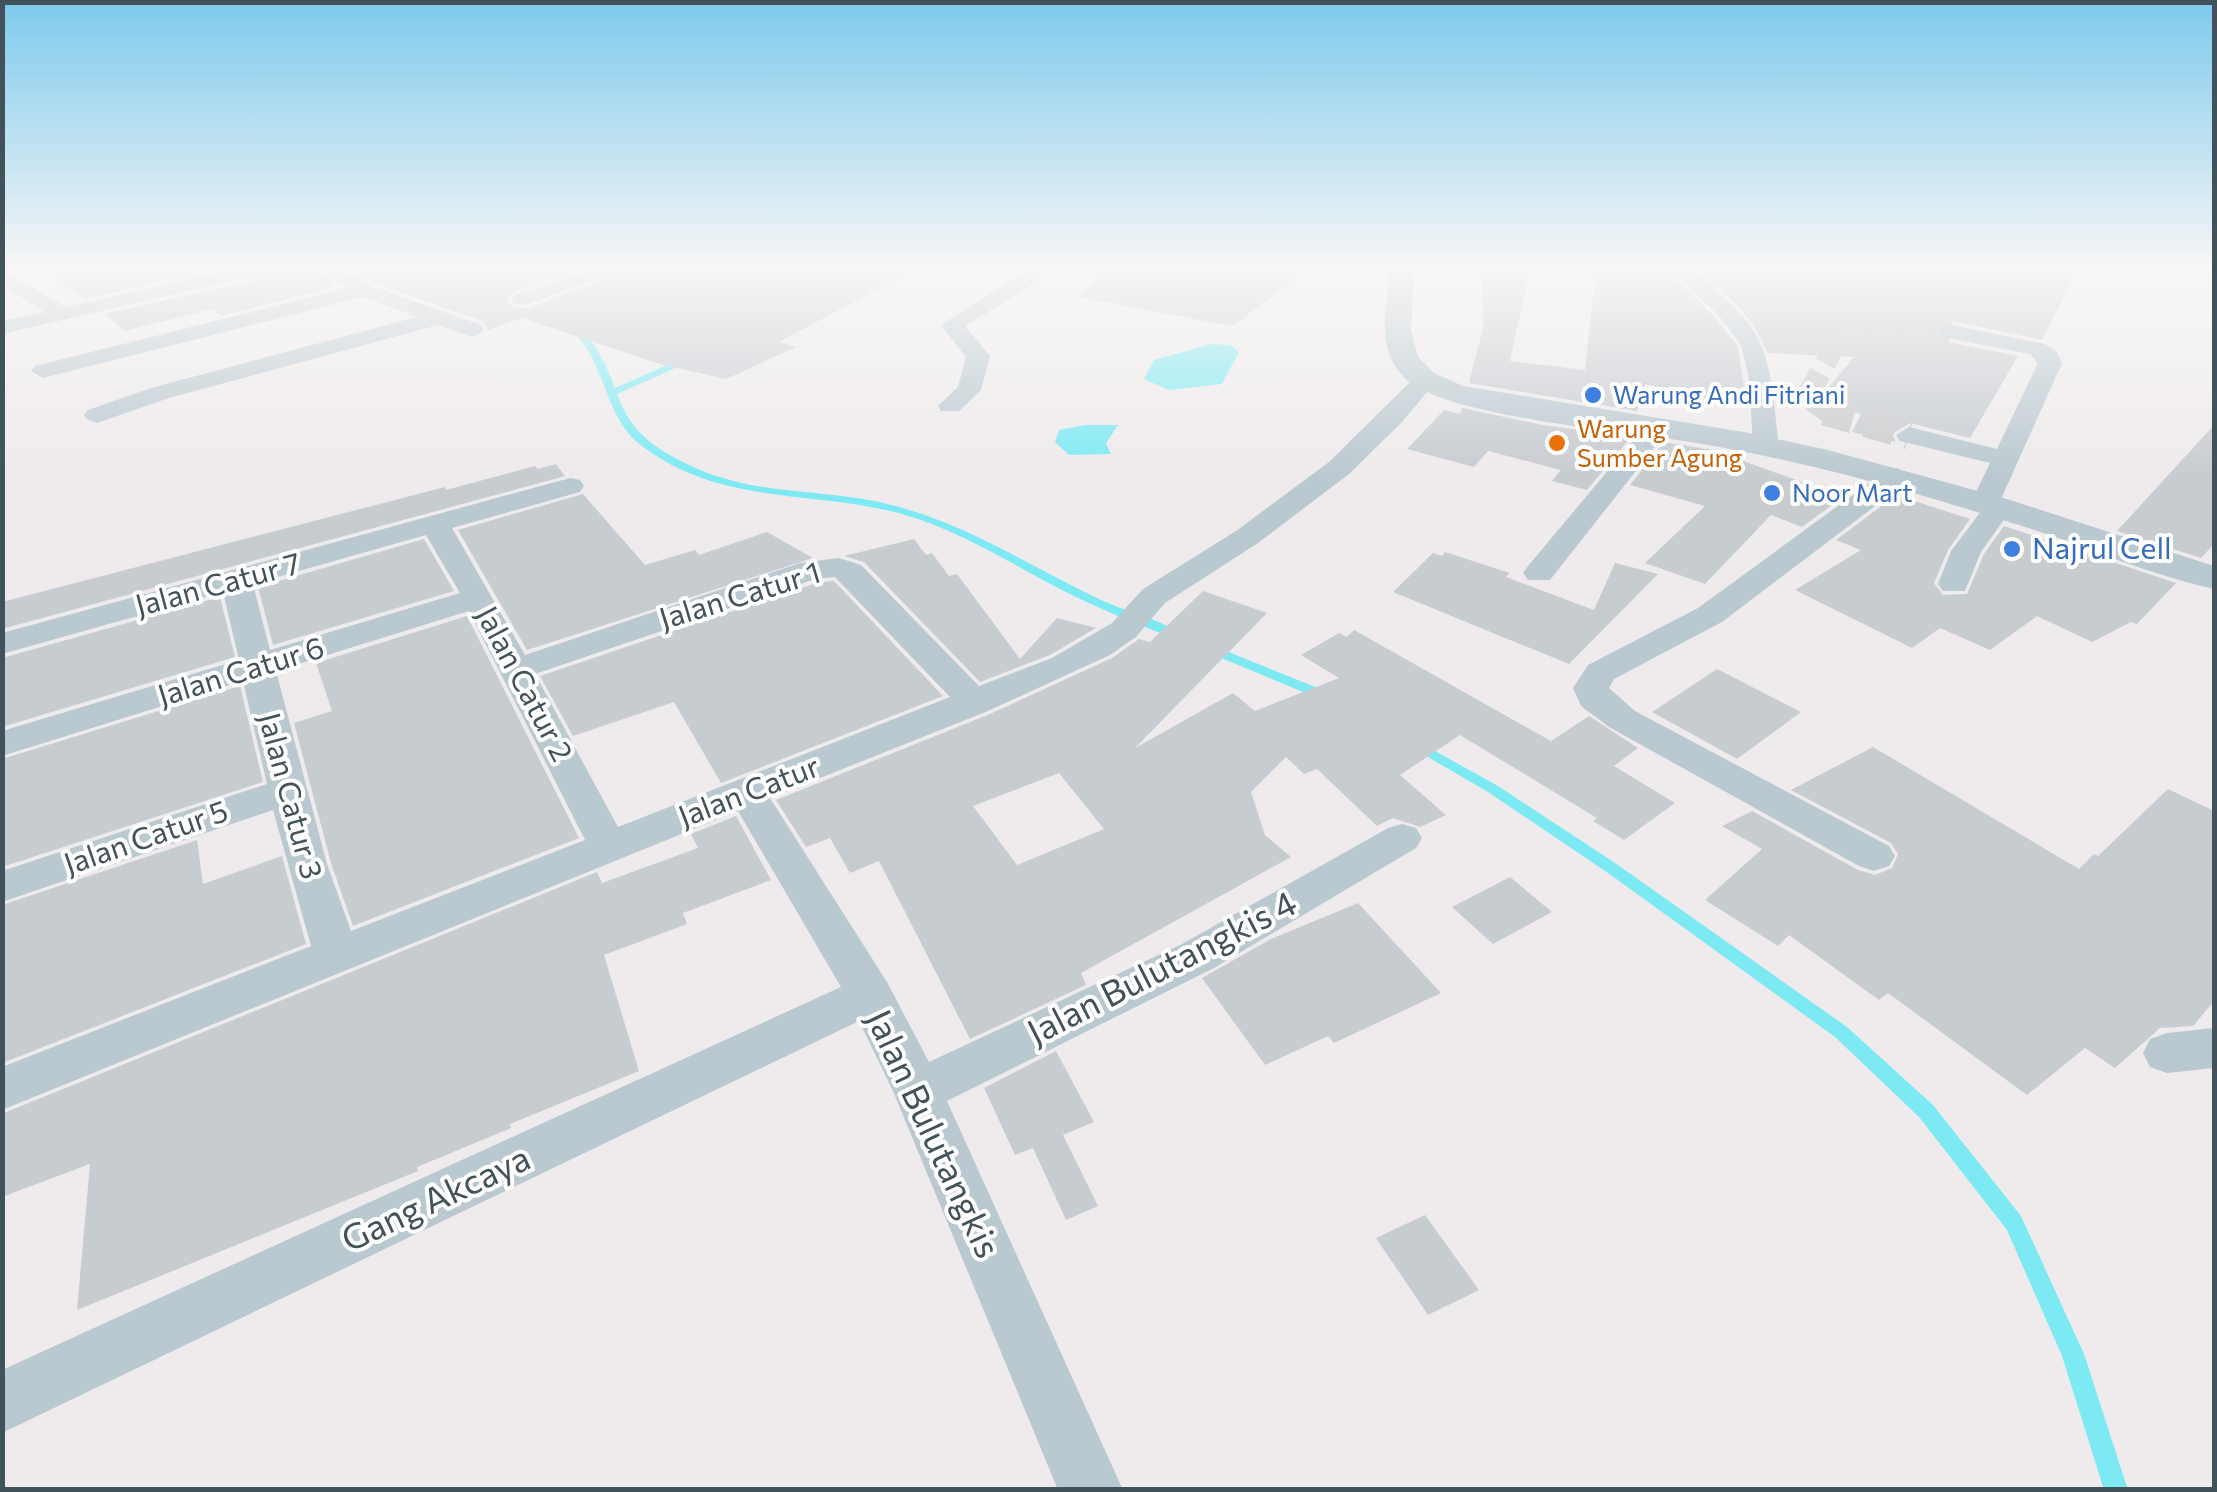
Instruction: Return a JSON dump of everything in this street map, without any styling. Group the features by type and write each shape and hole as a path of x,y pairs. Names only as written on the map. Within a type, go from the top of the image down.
{"street":[{"path":"43,371 171,339"},
{"path":"97,415 147,396 361,339"},
{"path":"950,406 968,390 978,356 963,339"},
{"path":"1398,339 1398,348 1416,373 1473,397 1766,446 1897,476 2214,578"},
{"path":"1416,373 1417,339"},
{"path":"1747,339 1757,358 1766,446"},
{"path":"1954,584 1966,551 1992,505 2004,459 2050,362 2037,350 1983,339"},
{"name":"Jalan Catur","path":"2,1089 1064,666 1124,630 1154,596 1247,537 1339,468 1416,373"},
{"path":"1539,573 1656,429"},
{"path":"1910,435 2004,459"},
{"path":"1874,856 1622,720 1594,698 1591,688 1600,672 1710,615 1897,476"},
{"name":"Jalan Catur 7","path":"2,644 570,486"},
{"name":"Jalan Catur 2","path":"433,526 444,537 478,598 609,847"},
{"name":"Jalan Catur 1","path":"516,668 811,570 838,567 850,572 975,703"},
{"name":"Jalan Catur 3","path":"236,580 306,864 336,953"},
{"name":"Jalan Catur 6","path":"2,744 478,598"},
{"name":"Jalan Catur 5","path":"2,887 289,790"},
{"name":"Jalan Bulutangkis","path":"747,793 870,995 918,1092 1091,1490"},
{"name":"Jalan Bulutangkis 4","path":"918,1092 1198,956 1402,838"},
{"name":"Gang Akcaya","path":"2,1402 870,995"},
{"path":"2167,1053 2214,1048"}],"water":[{"path":"1212,344 1230,345 1239,352 1222,384 1169,390 1144,379 1154,360"},
{"path":"1118,425 1106,443 1111,454 1069,455 1055,442 1059,430"}],"building":[{"path":"584,339 785,339 779,342 796,347 726,379 660,364"},
{"path":"1480,339 1515,339 1510,361 1585,370 1588,339 1732,339 1738,347 1747,408 1645,384 1637,411 1469,383"},
{"path":"1761,339 1940,339 2018,356 1970,438 1910,423 1892,434 1896,442 1852,432 1861,414 1816,402 1854,357 1768,353"},
{"path":"1462,408 1543,425 1631,437 1587,490 1552,481 1561,470 1488,451 1474,467 1407,449 1444,410 1460,414"},
{"path":"2214,425 2214,544 2201,558 2117,531"},
{"path":"1664,442 1713,450 1843,497 1802,527 1771,515 1705,584 1645,563 1705,506 1630,485"},
{"path":"556,464 565,476 2,629 2,602 445,487 446,490"},
{"path":"583,494 645,565 695,550 699,555 767,532 813,558 527,650 458,530"},
{"path":"1896,495 1970,519 1948,550 1934,583 1943,595 1967,594 1984,554 2004,526 2176,583 2137,624 2131,622 2092,642 2037,616 1990,650 1940,628 1912,648 1795,590 1861,550 1836,540"},
{"path":"424,539 454,591 273,645 258,587"},
{"path":"914,539 926,555 932,553 949,576 957,574 1020,659 1057,618 1096,628 1050,655 980,682 864,562 844,556"},
{"path":"1445,552 1510,573 1506,577 1594,610 1615,563 1658,574 1569,664 1393,592 1433,553 1442,556"},
{"path":"834,581 943,696 721,783 674,702 573,736 540,676 816,583"},
{"path":"1203,591 1267,613 1135,748 1233,693 1255,711 1339,678 1301,655 1339,633 1347,637 1354,630 1551,741 1589,716 1638,748 1614,766 1675,803 1624,840 1593,821 1597,818 1460,735 1400,775 1446,815 1420,827 1393,818 1377,826 1317,769 1304,774 1286,757 1251,792 1265,835 1291,857 1081,973 1086,985 970,1039 879,861 850,873 830,838 806,847 776,800 990,714 1112,658 1139,639 1150,642","holes":["1059,773 1104,829 1017,865 973,806"]},
{"path":"220,597 235,657 2,727 2,658"},
{"path":"467,616 579,838 353,926 331,863 294,723 332,711 316,663"},
{"path":"1717,669 1801,712 1737,759 1652,712"},
{"path":"240,686 263,782 2,867 2,759"},
{"path":"1873,747 2079,869 2094,854 2098,856 2168,789 2214,811 2214,1001 2193,1026 2160,1028 2115,1068 2085,1048 2027,1095 1888,993 1879,1000 1789,935 1778,946 1705,900 1762,849 1722,826 1752,811 1858,870 1875,875 1892,868 1898,854 1891,843 1791,790"},
{"path":"736,816 771,880 683,913 687,924 604,955 639,1071 510,1124 511,1128 417,1167 418,1171 77,1310 90,1164 2,1197 4,1113 597,872 602,883 698,848 691,834"},
{"path":"197,840 203,884 282,856 306,944 5,1062 2,905"},
{"path":"1510,877 1552,912 1493,944 1452,907"},
{"path":"1358,903 1441,993 1334,1043 1328,1036 1265,1065 1202,978 1271,939"},
{"path":"1056,1051 1094,1122 1063,1135 1098,1206 1066,1220 1033,1148 1015,1155 984,1088"},
{"path":"1425,1215 1479,1290 1428,1315 1376,1238"}],"waterway":[{"path":"586,339 632,433 684,467 748,489 857,501 925,518 1103,606 1177,635"},
{"path":"614,392 686,360"},
{"path":"1211,649 1325,696"},
{"path":"1419,746 1493,789 1613,869 1841,1032 1926,1111 2014,1223 2073,1354 2116,1490"}],"tunnel":[{"path":"1829,412 1807,397 1841,339"},
{"path":"1829,412 1909,435"}],"place":[{"name":"Warung Andi Fitriani","path":"1593,395"},
{"name":"Warung Sumber Agung","path":"1557,443"},
{"name":"Noor Mart","path":"1772,493"},
{"name":"Najrul Cell","path":"2012,549"}]}
